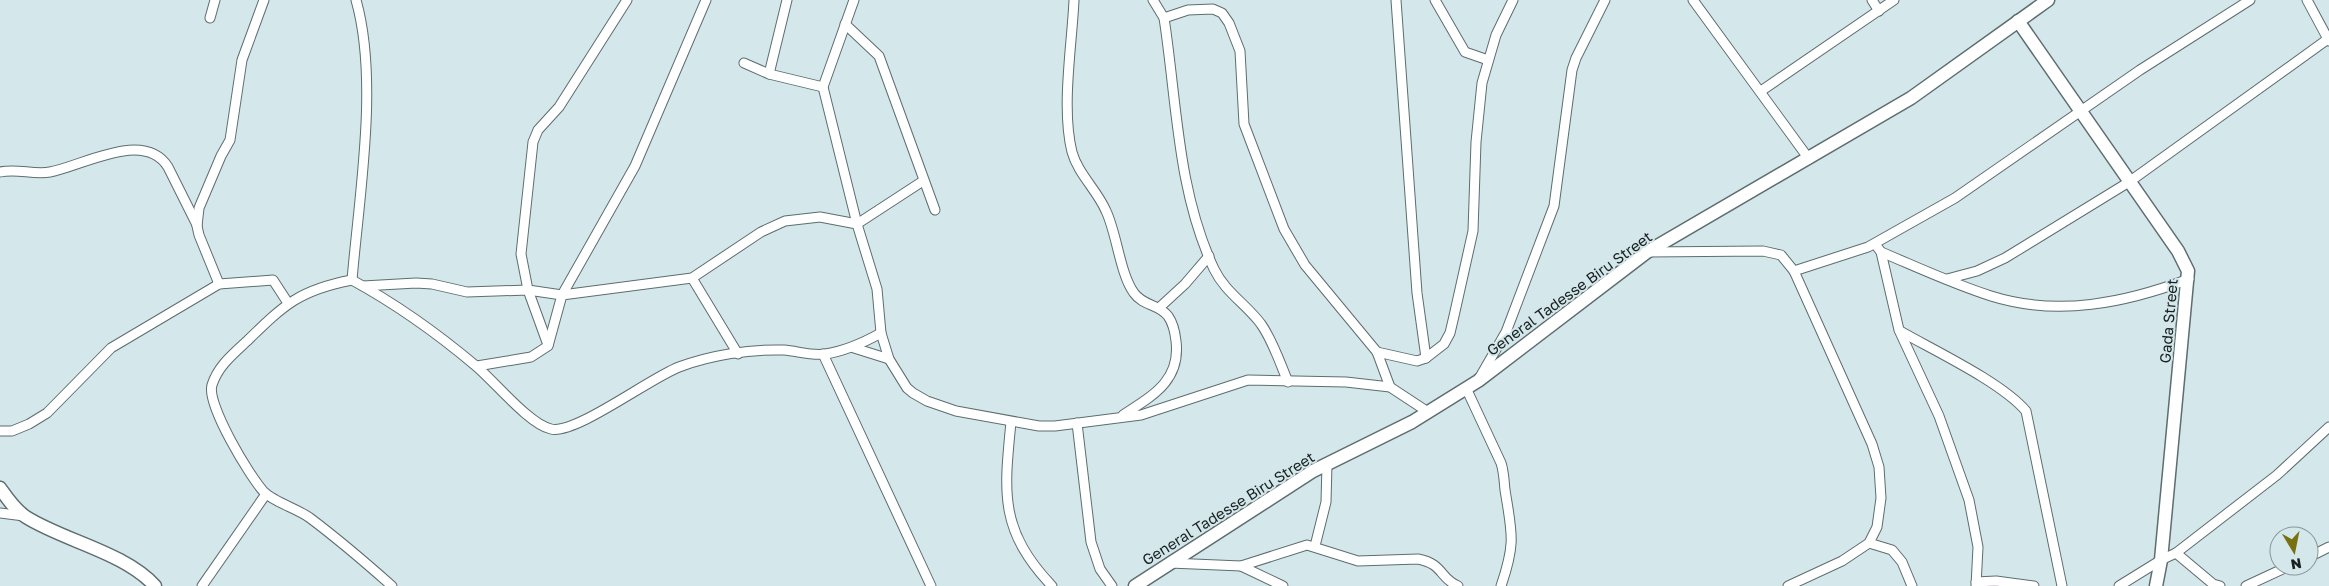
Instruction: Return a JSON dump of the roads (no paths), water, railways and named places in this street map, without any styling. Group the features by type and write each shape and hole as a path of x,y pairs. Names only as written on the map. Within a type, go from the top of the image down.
{"street":[{"path":"210,18 215,0"},
{"path":"197,226 201,201 230,140 242,60 264,0"},
{"path":"352,280 366,93 366,58 356,0"},
{"path":"548,346 528,290 521,254 533,142 538,130 559,107 626,0"},
{"path":"477,366 531,357 548,346 562,295 635,166 688,37 706,0"},
{"path":"769,74 787,0"},
{"path":"854,0 823,87 857,224 878,295 881,333 889,359 907,388 927,401 956,411 1011,422 1047,426 1141,415 1201,397 1237,382 1248,380 1346,382 1390,387 1428,412"},
{"path":"1074,0 1067,110 1072,154 1106,209 1134,292 1146,302 1160,307 1169,317 1175,330 1177,351 1175,368 1155,394 1120,417"},
{"path":"1153,0 1164,18 1173,99 1184,172 1196,222 1220,280 1262,325 1288,382"},
{"path":"1396,0 1417,294 1426,358"},
{"path":"1436,0 1465,52 1488,60"},
{"path":"1378,352 1417,361 1426,358 1444,344 1450,334 1473,231 1479,111 1488,60 1496,35 1513,0"},
{"path":"1478,381 1506,332 1532,260 1550,220 1559,181 1572,70 1586,36 1605,0"},
{"path":"1692,0 1761,91 1809,159"},
{"path":"1872,0 1879,10"},
{"path":"1761,91 1894,0"},
{"name":"General Tadesse Biru Street","path":"1136,586 1169,563 1328,464 1428,412 1478,381 1647,252 1809,159 1928,87 2048,0"},
{"path":"1794,271 1878,248 1968,189 2160,57 2250,0"},
{"path":"1947,279 2005,258 2129,182 2328,40 2307,0"},
{"path":"1164,18 1188,10 1213,9 1222,13 1229,23 1240,51 1244,124 1284,229 1305,265 1378,352 1390,387"},
{"name":"Gada Street","path":"2018,21 2080,113 2184,259 2189,279 2161,560 2156,586"},
{"path":"846,24 879,56 935,210"},
{"path":"744,63 769,74 823,87"},
{"path":"0,172 14,170 50,172 132,149 150,152 164,161 168,167 197,226 219,284"},
{"path":"363,286 416,283 432,284 467,292 528,290 562,295 692,278 761,232 784,220 820,217 857,224 923,181"},
{"path":"1878,248 1947,279 2008,300 2068,307 2116,301 2154,292 2189,279"},
{"path":"1878,248 1899,330 1939,416 1967,492 1976,534 1976,584 1996,581 2034,586"},
{"path":"1647,252 1769,252 1781,255 1794,271 1876,455 1881,481 1880,512 1875,535 1869,543 1842,561 1788,586"},
{"path":"1160,307 1185,284 1209,256"},
{"path":"692,278 738,354"},
{"path":"0,431 21,428 47,414 110,348 219,284 273,280 288,303"},
{"path":"392,586 310,518 266,494 248,471 214,403 211,387 222,364 288,303 315,289 352,280 385,298 477,366 527,414 552,429 570,428 585,421 637,388 690,363 738,354 781,350 823,354 854,348 881,333"},
{"path":"1899,330 2017,400 2026,411 2062,586"},
{"path":"854,348 889,359"},
{"path":"823,354 931,586"},
{"path":"1466,388 1502,463 1504,474 1513,535 1512,550 1501,586"},
{"path":"1011,422 1006,475 1008,513 1012,529 1025,553 1052,586"},
{"path":"1077,423 1091,542 1095,557 1112,586"},
{"path":"2119,586 2176,553 2277,475 2329,426"},
{"path":"1316,546 1326,502 1328,464"},
{"path":"0,488 25,516"},
{"path":"202,586 266,494"},
{"path":"0,513 25,516 90,546 143,574 155,586"},
{"path":"1869,543 1892,550 1902,562 1912,586"},
{"path":"1169,563 1241,566 1299,546 1316,546 1358,561 1418,559 1428,561 1440,568 1450,582 1458,586"},
{"path":"2176,553 2213,584 2220,586"},
{"path":"1241,566 1278,585"},
{"path":"2246,586 2269,575"}]}
